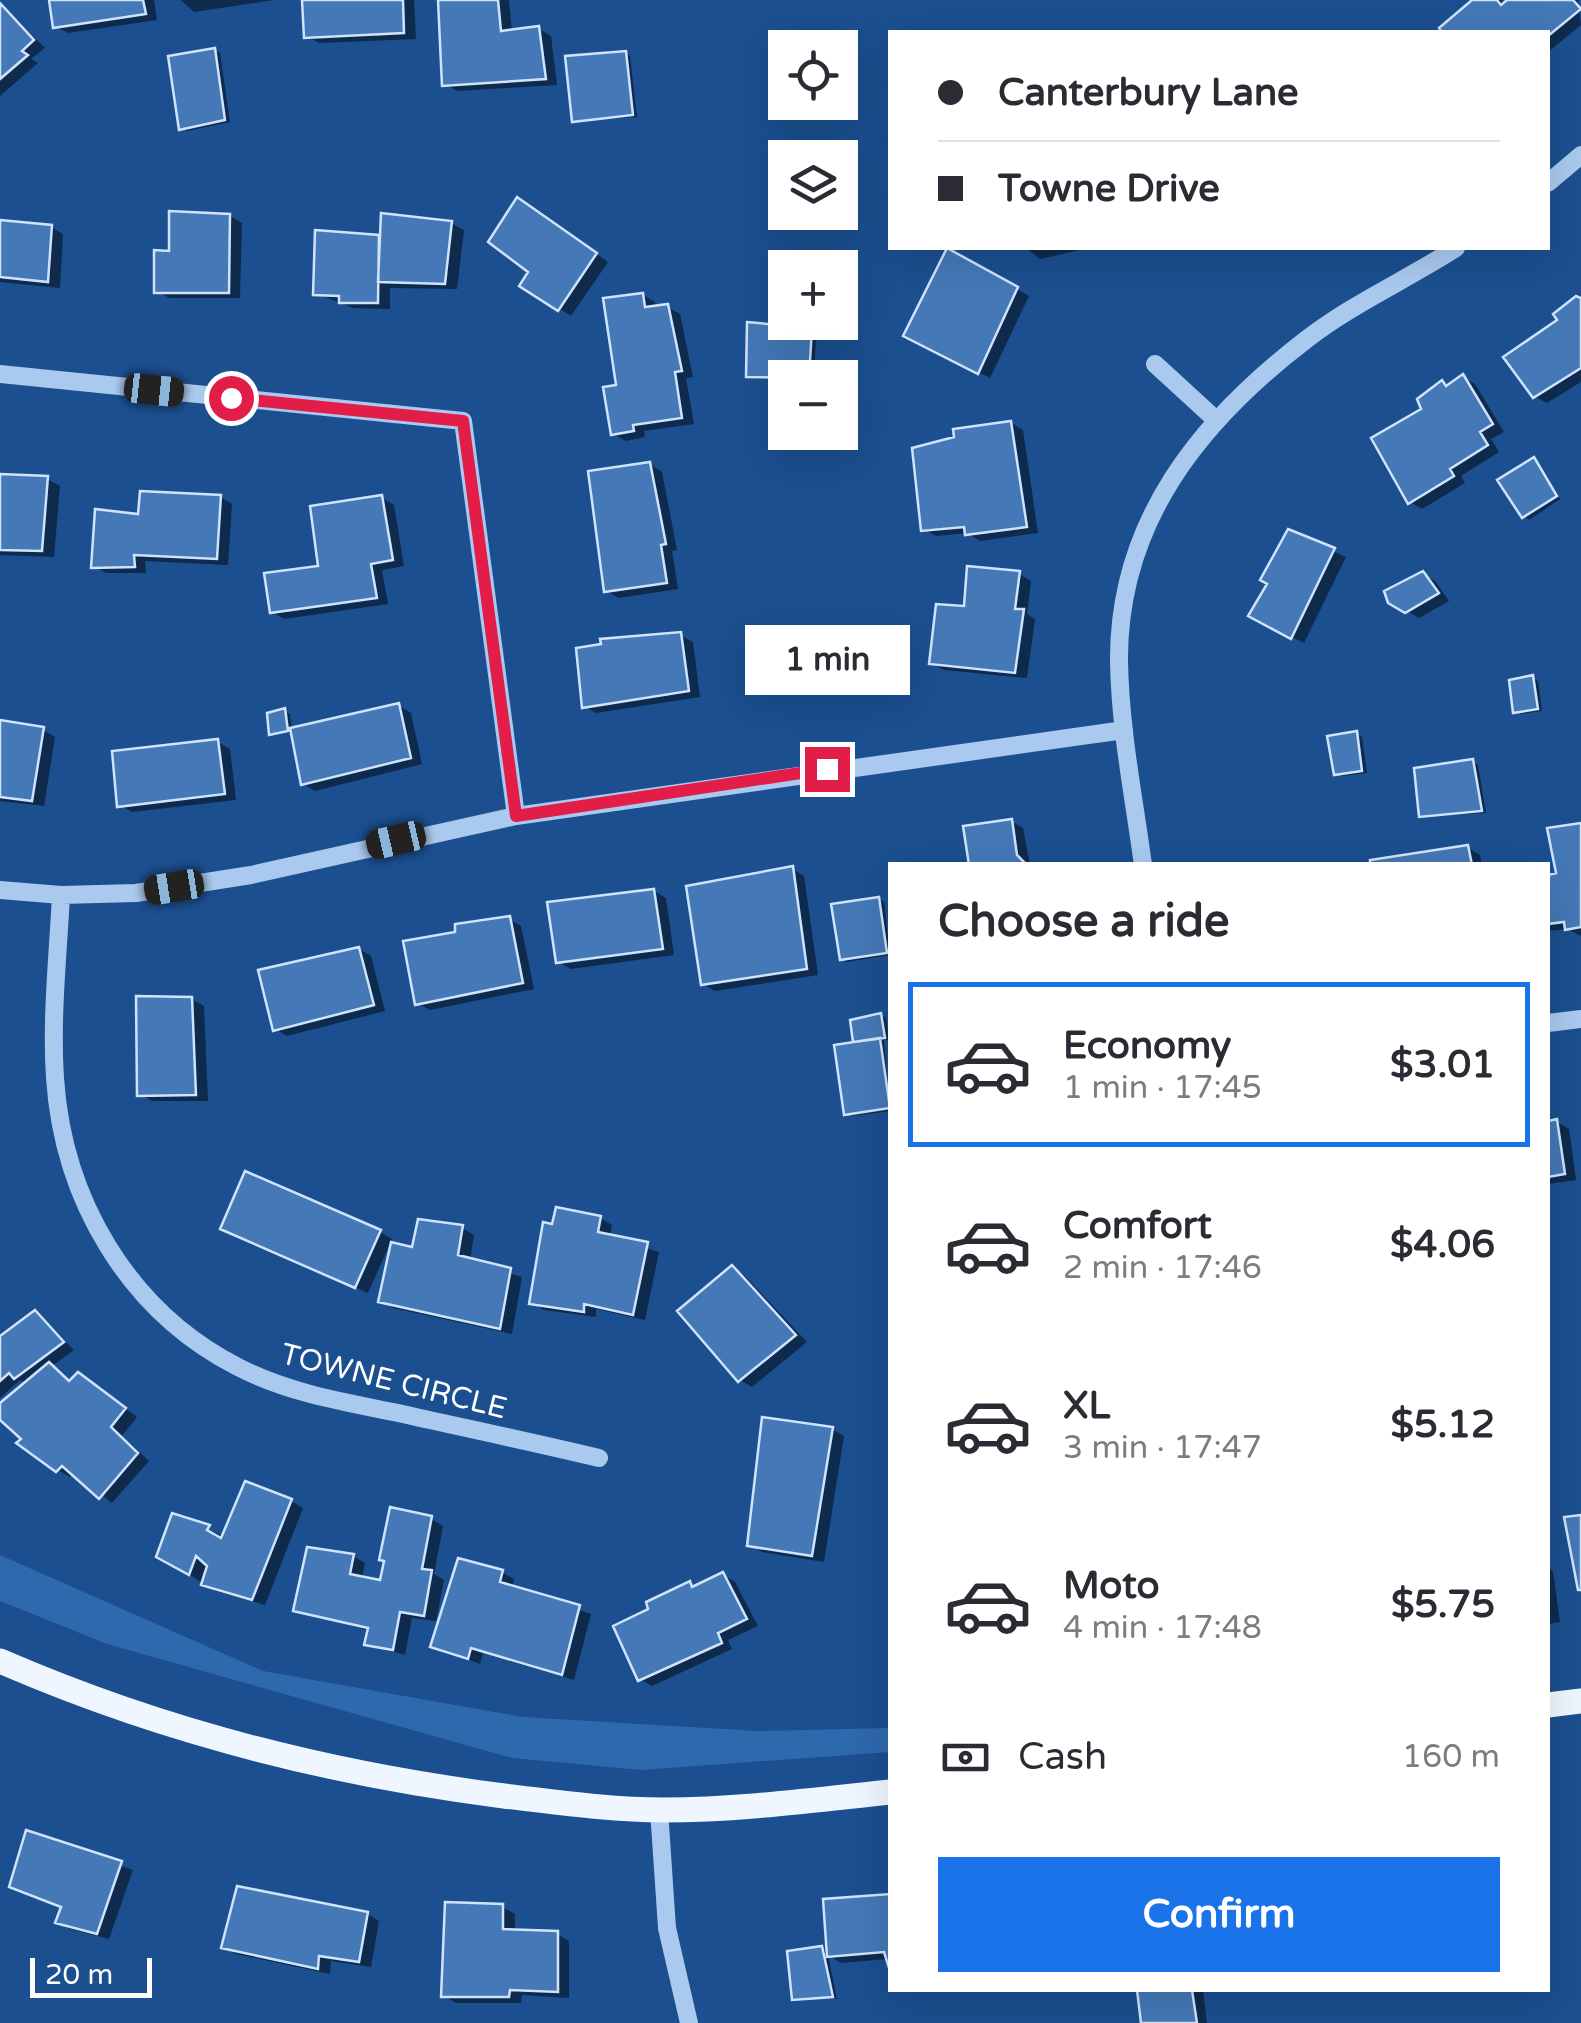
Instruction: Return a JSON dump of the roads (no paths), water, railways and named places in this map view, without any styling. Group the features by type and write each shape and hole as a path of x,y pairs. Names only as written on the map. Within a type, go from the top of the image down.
{"main road":[{"path":"0,1661 154,1720 338,1768 450,1789 658,1810 734,1808 888,1792"},
{"path":"1550,1706 1581,1701"}],"street":[{"path":"1550,181 1581,154"},
{"path":"1143,862 1124,730 1119,658 1128,578 1154,504 1215,419 1309,337 1453,250"},
{"path":"1155,364 1215,419"},
{"path":"0,374 463,421 516,816"},
{"path":"0,890 62,895 136,893 250,876 516,816 1124,730"},
{"name":"TOWNE CIRCLE","path":"62,895 55,1077 66,1152 91,1222 130,1280 180,1329 237,1367 302,1392 599,1458"},
{"path":"1550,1023 1581,1018"},
{"path":"658,1810 667,1928 689,2023"}]}
